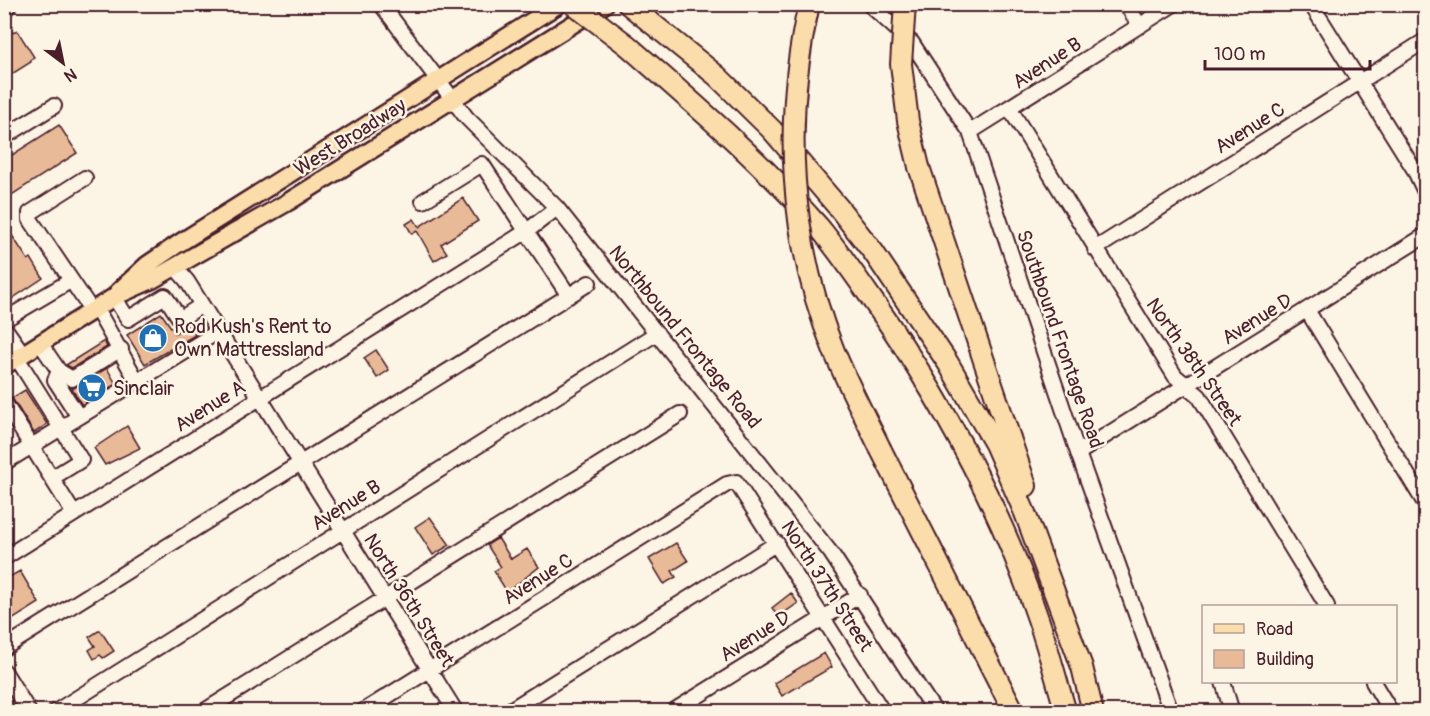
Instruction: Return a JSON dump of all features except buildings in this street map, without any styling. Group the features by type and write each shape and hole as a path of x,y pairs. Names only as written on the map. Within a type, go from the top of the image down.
{"highway":[{"path":"573,4 627,45 741,146 818,226 855,274 926,379 1002,524 1037,615 1066,711"},
{"path":"628,4 717,76 772,130 874,253 948,363 995,444 1047,569 1082,667 1093,711"},
{"path":"809,4 796,81 792,142 798,217 813,284 833,349 881,450 1014,711"},
{"path":"905,4 901,64 908,122 919,167 1043,533 1047,569"}],"main road":[{"name":"West Broadway","path":"114,297 136,274 167,251 559,4"},
{"name":"West Broadway","path":"15,359 114,297 175,267 323,181 605,4"}],"street":[{"path":"4,11 10,4"},
{"name":"Northbound Frontage Road","path":"381,4 466,117 557,208 831,552 935,711"},
{"name":"Southbound Frontage Road","path":"869,4 912,43 970,132 1078,453 1171,711"},
{"path":"1126,4 1140,26"},
{"name":"Avenue B","path":"970,132 1010,110 1174,4"},
{"path":"1311,4 1414,169 1425,194"},
{"name":"Avenue C","path":"1095,249 1425,40"},
{"path":"4,137 54,106"},
{"name":"North 38th Street","path":"1010,110 1176,376 1199,396 1326,605"},
{"path":"423,201 482,164 569,296"},
{"path":"85,178 30,213 30,219 70,280 121,349 125,364 137,381"},
{"name":"Avenue A","path":"4,558 527,231 557,208"},
{"name":"Avenue D","path":"1078,453 1425,236"},
{"name":"North 36th Street","path":"175,267 219,331 456,711"},
{"path":"4,320 70,280"},
{"path":"4,648 589,284"},
{"path":"114,297 128,319 165,296 180,319 202,305"},
{"path":"1307,310 1425,505"},
{"path":"4,327 15,359 81,460 52,478"},
{"path":"4,463 219,331"},
{"name":"Avenue B","path":"55,711 657,333"},
{"path":"40,343 59,370 72,380 121,349"},
{"path":"59,370 56,380 79,417"},
{"path":"4,402 74,514"},
{"path":"203,711 680,414"},
{"name":"Avenue C","path":"362,711 727,484 736,482"},
{"name":"North 37th Street","path":"736,482 884,711"},
{"path":"507,711 777,543"},
{"name":"Avenue D","path":"672,711 860,595"},
{"path":"4,671 30,711"},
{"path":"1224,683 1232,711"},
{"path":"1374,683 1391,711"}],"place":[{"name":"Rod Kush's Rent to Own Mattressland","path":"153,338"},
{"name":"Sinclair","path":"92,388"}]}
